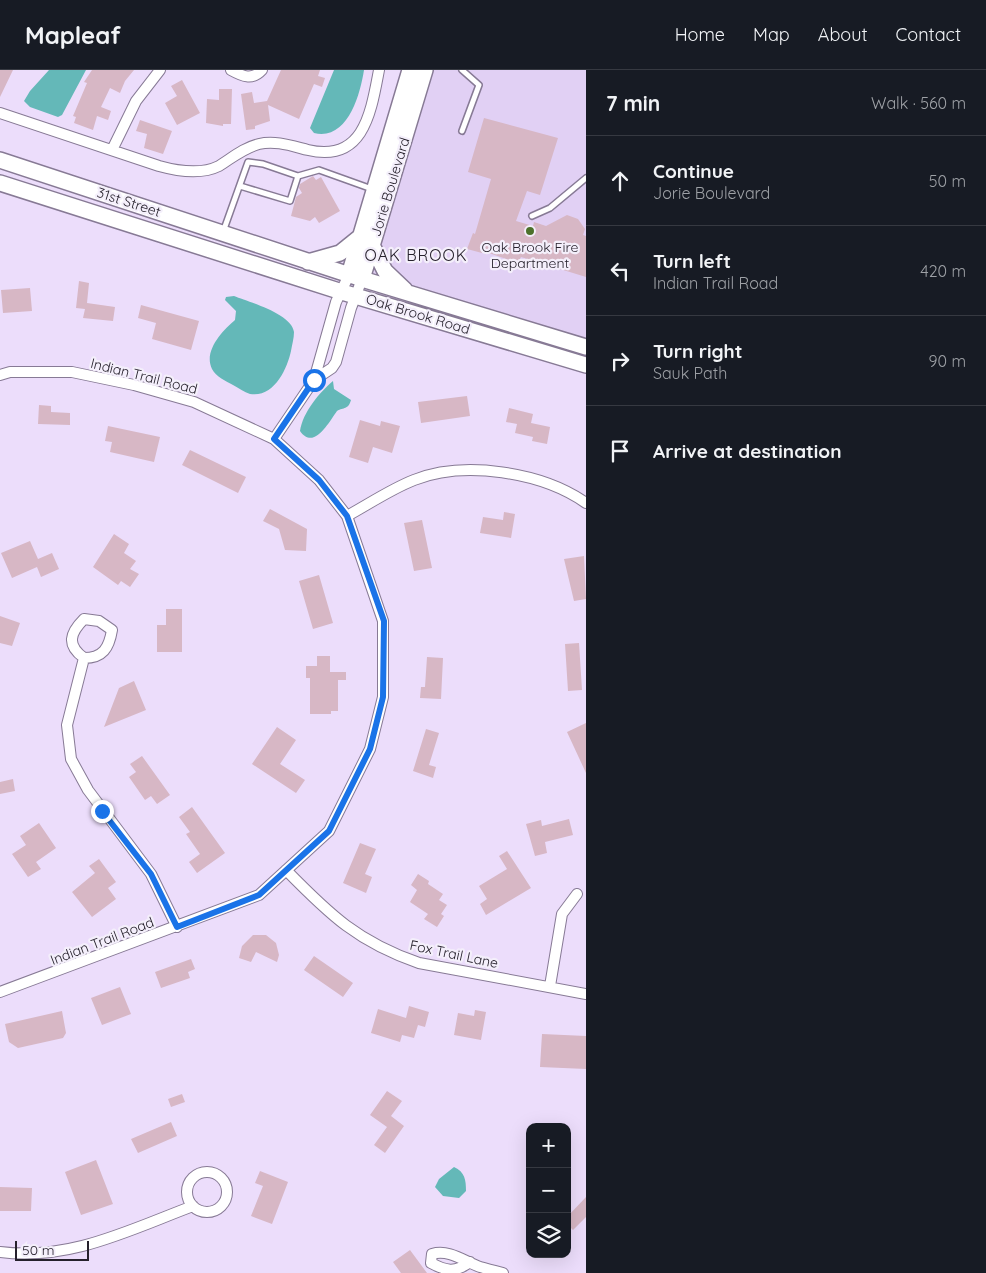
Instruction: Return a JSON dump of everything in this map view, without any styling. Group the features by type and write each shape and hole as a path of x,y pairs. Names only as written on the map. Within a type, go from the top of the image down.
{"main road":[{"name":"Jorie Boulevard","path":"367,240 374,190 410,70"},
{"name":"Jorie Boulevard","path":"355,277 425,70"},
{"name":"31st Street","path":"0,160 223,232 258,246"},
{"name":"31st Street","path":"0,183 250,263"},
{"path":"308,262 340,253 367,240 385,271 408,293"},
{"name":"Oak Brook Road","path":"258,246 586,347"},
{"name":"Oak Brook Road","path":"250,263 586,365"}],"street":[{"path":"112,150 136,101 160,70"},
{"path":"231,70 247,77 253,77 262,70"},
{"path":"0,113 159,166 188,171 205,170 217,166 242,151 262,143 289,145 321,152 340,149 351,144 364,129 379,70"},
{"name":"Jorie Boulevard","path":"274,439 314,380 322,346 355,277"},
{"name":"Jorie Boulevard","path":"314,380 332,368 336,362 348,294"},
{"name":"Indian Trail Road","path":"0,375 10,372 72,372 134,385 194,402 274,439 319,480 347,516 384,621 383,697 370,749 329,831 259,895 0,992"},
{"path":"347,516 413,480 454,470 480,470 522,477 560,489 586,503"},
{"path":"84,658 67,725 71,759 92,797 151,874 177,927"},
{"name":"Fox Trail Lane","path":"286,870 335,919 375,946 419,963 586,994"},
{"path":"550,986 562,914 577,894"},
{"path":"0,1252 31,1255 60,1252 113,1236 193,1206"},
{"path":"470,1262 503,1273"}],"lane":[{"path":"462,70 479,85 462,131"},
{"path":"223,232 248,162 263,164 298,176 319,170 374,190"},
{"path":"240,186 290,201 298,176"},
{"path":"532,216 550,208 586,178"}],"shaded area":[{"path":"49,70 86,70 62,115 58,117 30,107 24,101 30,91"},
{"path":"334,70 364,70 359,92 350,114 343,123 335,130 325,134 314,133 310,128"},
{"path":"431,70 586,70 586,341 367,276"},
{"path":"234,296 278,314 286,320 294,332 289,358 283,374 266,392 250,394 221,378 212,369 210,355 212,348 220,335 235,320 236,311 225,300 226,297"},
{"path":"333,381 334,389 351,400 350,403 347,407 337,411 321,433 311,438 305,436 300,431 304,417 317,397"},
{"path":"454,1167 463,1174 466,1183 466,1191 459,1198 443,1196 435,1187 439,1179"}],"building":[{"path":"0,70 13,70 0,97"},
{"path":"92,70 134,70 125,81 120,93 110,88 101,107 111,111 108,120 97,116 93,130 74,123 76,117 73,116 87,83 84,82"},
{"path":"281,70 320,70 318,76 325,78 322,87 314,84 299,119 268,105 270,121 255,126 255,129 246,130 241,94 252,92 254,103 267,101"},
{"path":"182,80 200,113 177,125 165,103 177,96 171,86"},
{"path":"219,89 232,89 231,124 223,124 223,126 206,123 207,99 219,100"},
{"path":"484,118 558,138 540,195 527,191 516,221 533,226 534,222 546,226 567,215 578,219 585,229 583,235 586,236 586,277 521,257 518,263 483,251 482,253 467,249 473,233 475,234 491,179 468,172"},
{"path":"140,120 172,131 163,154 144,148 147,134 136,131"},
{"path":"313,176 316,180 321,177 340,211 319,223 315,217 310,221 291,216 296,197 302,193 299,188 300,184"},
{"path":"79,281 89,283 87,303 115,307 113,321 83,318 85,309 76,308"},
{"path":"30,288 32,311 3,313 1,290"},
{"path":"141,305 199,321 191,350 152,339 156,323 138,318"},
{"path":"467,396 470,416 421,423 418,402"},
{"path":"39,405 51,406 51,412 70,413 70,425 38,424"},
{"path":"509,408 533,414 531,423 550,427 547,444 532,441 533,437 515,433 517,424 506,422"},
{"path":"360,420 380,426 381,421 400,426 392,453 373,447 368,463 349,457"},
{"path":"108,426 160,437 154,462 110,452 112,442 105,441"},
{"path":"190,450 246,477 238,493 182,465"},
{"path":"270,509 307,529 306,551 285,550 279,529 263,521"},
{"path":"504,512 515,514 511,538 480,533 483,517 503,520"},
{"path":"422,520 432,568 414,571 404,523"},
{"path":"114,534 129,544 124,553 136,561 130,569 139,574 130,587 121,581 118,585 93,567"},
{"path":"30,541 38,559 52,553 59,569 41,577 37,567 12,578 1,553"},
{"path":"584,556 586,599 574,601 564,559"},
{"path":"319,575 333,623 313,629 299,581"},
{"path":"166,609 182,609 182,652 157,652 157,625 166,625"},
{"path":"0,616 20,623 12,646 0,643"},
{"path":"579,643 582,690 568,691 565,644"},
{"path":"317,656 330,656 330,672 346,672 346,680 338,680 338,711 331,711 331,714 310,714 310,678 306,678 306,666 317,666"},
{"path":"427,657 443,658 441,699 420,698 421,687 425,687"},
{"path":"134,681 146,710 104,727 119,688"},
{"path":"586,723 586,773 567,732"},
{"path":"277,727 296,740 280,764 305,780 296,793 252,764"},
{"path":"426,729 439,733 429,765 436,767 433,778 413,771"},
{"path":"142,756 170,795 157,804 151,796 145,800 129,777 136,772 130,764"},
{"path":"13,779 15,791 0,794 0,782"},
{"path":"192,807 225,853 197,873 189,862 200,854 186,834 190,832 179,817"},
{"path":"569,819 573,835 545,842 547,853 535,856 526,824 541,820 542,826"},
{"path":"39,823 56,848 36,862 41,869 28,877 12,854 26,845 20,836"},
{"path":"360,843 376,849 365,874 372,877 366,893 343,883"},
{"path":"507,851 531,888 486,915 480,904 487,899 479,886 507,869 499,856"},
{"path":"99,859 116,882 108,888 116,899 92,917 72,892 95,873 89,866"},
{"path":"418,874 429,881 428,884 443,894 439,900 447,905 441,914 444,916 437,927 424,919 428,914 410,902 417,890 411,885"},
{"path":"253,935 266,935 276,943 279,955 277,962 256,952 251,962 239,958 242,946"},
{"path":"314,956 353,983 343,997 304,970"},
{"path":"191,959 195,969 188,972 190,978 161,988 155,972"},
{"path":"120,987 131,1014 102,1025 91,998"},
{"path":"409,1006 429,1012 425,1027 418,1025 414,1038 402,1035 400,1042 371,1033 378,1009 406,1018"},
{"path":"475,1010 486,1012 481,1040 454,1035 458,1013 474,1016"},
{"path":"62,1011 66,1033 63,1038 18,1048 9,1042 5,1024"},
{"path":"542,1034 586,1036 586,1069 540,1067"},
{"path":"387,1091 402,1101 391,1116 404,1126 385,1153 374,1145 387,1127 370,1115"},
{"path":"182,1094 185,1102 171,1107 168,1099"},
{"path":"171,1122 177,1136 138,1153 131,1139"},
{"path":"96,1160 113,1204 81,1215 65,1172"},
{"path":"260,1171 288,1182 272,1224 251,1216 263,1186 255,1183"},
{"path":"0,1187 32,1188 31,1211 0,1211"},
{"path":"586,1197 586,1217 573,1230 571,1228 571,1213"},
{"path":"410,1250 427,1273 401,1273 393,1262"}],"place":[{"name":"Oak Brook Fire Department","path":"530,231"}],"district":[{"name":"OAK BROOK","path":"416,255"}],"route":[{"path":"102,811 151,874 177,927 259,895 329,831 370,749 383,697 384,621 365,562 347,516 305,465 274,439 314,380"}]}
